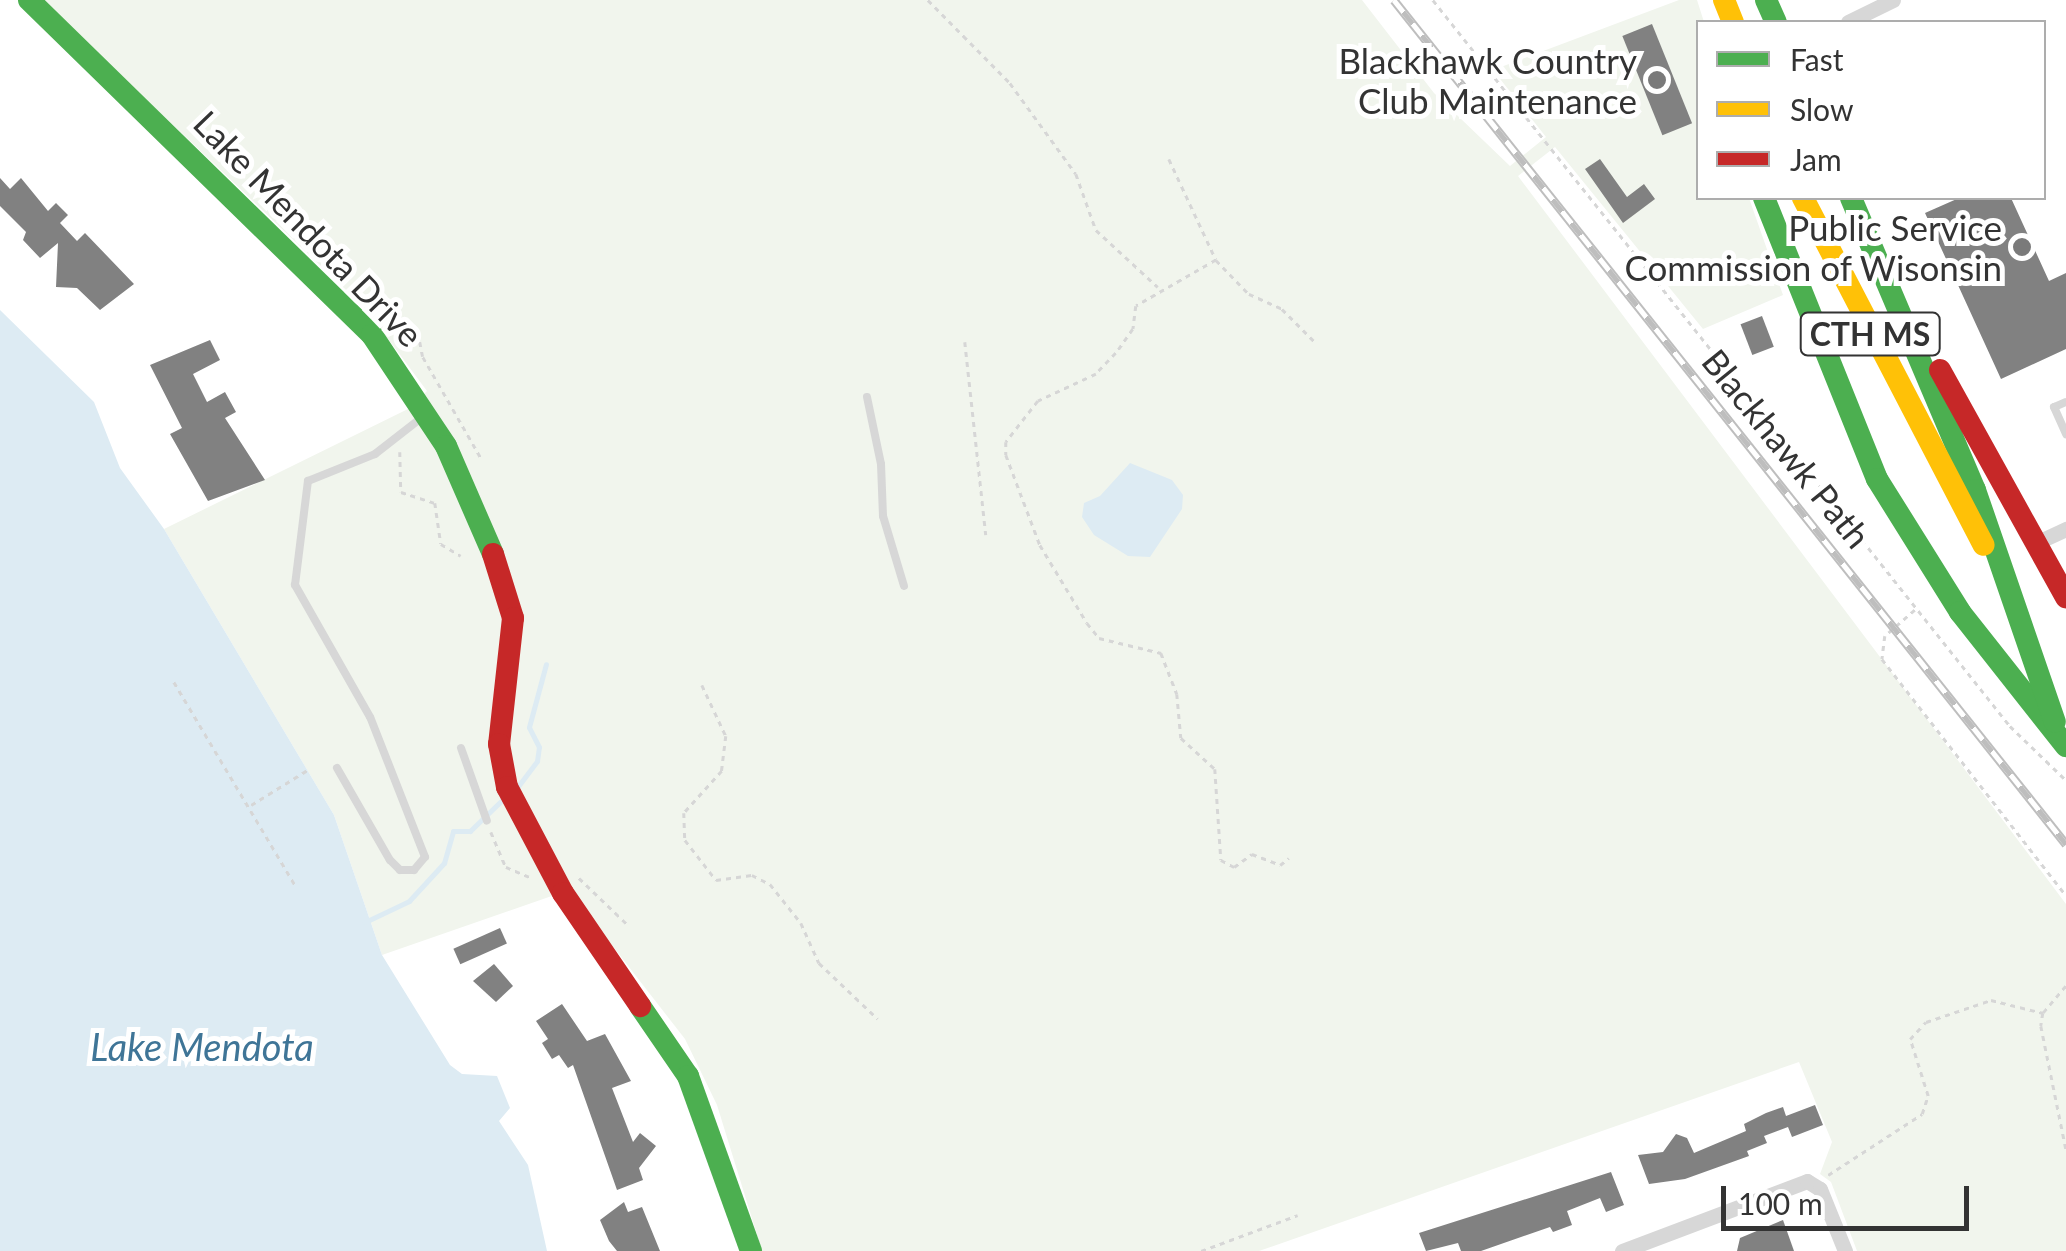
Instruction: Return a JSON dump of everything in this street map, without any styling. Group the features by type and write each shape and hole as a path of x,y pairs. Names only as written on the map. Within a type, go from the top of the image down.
{"main road":[{"name":"Lake Mendota Drive","path":"30,0 372,334 427,413 474,501 510,592 514,618 499,744 511,795 562,893 688,1076 751,1251"},
{"path":"1765,200 1876,479 1960,612 2066,746"},
{"name":"CTH MS","path":"1804,200 1963,514 1996,560"},
{"name":"CTH MS","path":"1852,200 1975,490 2066,756"},
{"path":"1894,295 2040,541 2066,596"}],"street":[{"path":"1725,0 1741,20"},
{"path":"1852,20 1893,0"},
{"path":"2040,541 2066,529"},
{"path":"1622,1251 1814,1183 1845,1251"}],"lane":[{"path":"867,397 884,516 904,586"},
{"path":"2066,402 2054,407 2066,434"},
{"path":"336,768 390,860 400,870 414,870 425,857 370,717 294,584 308,481 376,454 427,413"},
{"path":"461,748 487,821"}],"path":[{"path":"928,0 1010,83 1076,174 1096,230 1160,288"},
{"name":"Blackhawk Path","path":"1433,0 2010,726 2066,780"},
{"path":"1169,159 1216,260 1249,294 1282,309 1316,343"},
{"path":"1216,260 1160,288 1136,306 1133,329 1096,374 1038,401 1006,442 1008,469 1040,545 1086,623 1099,638 1161,653 1177,694 1181,738 1215,769 1221,860 1234,867 1252,854 1280,865 1290,858"},
{"path":"418,332 423,357 480,458"},
{"path":"965,342 986,534"},
{"path":"398,436 401,492 435,503 441,544 462,556"},
{"path":"1916,609 1884,636 1882,659 2066,896"},
{"path":"174,682 295,886"},
{"path":"702,685 726,736 722,771 684,814 685,840 716,880 752,875 770,884 793,911 820,963 878,1019"},
{"path":"248,806 309,769"},
{"path":"2043,1013 2066,986"},
{"path":"1814,1183 1922,1114 1928,1096 1910,1039 1926,1022 1990,1000 2043,1013"},
{"path":"2043,1013 2066,1148"},
{"path":"1202,1251 1298,1215"}],"shaded area":[{"path":"42,0 1362,0 1434,93 1510,166 1546,137 1493,70 1679,0 1697,0 1703,20 1696,20 1696,200 1750,200 1783,295 1703,329 1555,147 1518,176 2066,904 2066,1251 1857,1251 1831,1182 1820,1174 1832,1142 1799,1062 1259,1251 762,1251 717,1105 685,1039 569,890 382,955 334,815 164,529 410,408 427,391 365,308"}],"water":[{"name":"Lake Mendota","path":"0,310 94,402 120,468 164,529 334,815 382,955 450,1065 462,1074 497,1076 510,1108 499,1121 528,1165 547,1251 0,1251"},
{"path":"1130,463 1172,480 1183,495 1182,509 1150,557 1128,556 1094,535 1082,517 1084,503 1100,496"}],"building":[{"name":"Blackhawk Country Club Maintenance","path":"1652,24 1692,123 1662,135 1622,36"},
{"path":"1600,159 1627,197 1644,184 1655,199 1623,223 1585,169"},
{"path":"0,178 10,189 21,178 48,211 56,203 68,215 60,223 77,241 85,233 134,284 100,310 77,288 56,287 58,243 40,258 23,240 26,232 0,206"},
{"path":"1954,200 2012,200 2049,281 2066,273 2066,349 2001,379 1925,213"},
{"path":"1762,316 1774,347 1752,355 1741,324"},
{"path":"210,340 220,360 193,374 207,402 225,392 236,412 225,418 265,480 208,501 170,434 182,428 150,365"},
{"path":"500,928 507,944 460,964 453,949"},
{"path":"494,964 513,986 496,1002 473,981"},
{"path":"562,1004 587,1041 605,1034 631,1081 612,1088 633,1142 640,1133 656,1146 639,1168 643,1180 617,1190 573,1065 568,1068 559,1055 552,1059 542,1043 548,1039 536,1021"},
{"path":"1815,1105 1823,1125 1792,1137 1788,1127 1764,1136 1767,1143 1747,1151 1749,1156 1685,1179 1649,1184 1638,1155 1663,1152 1676,1134 1687,1138 1694,1153 1746,1131 1744,1124 1766,1113 1783,1107 1786,1116"},
{"path":"1611,1172 1624,1205 1606,1212 1600,1198 1567,1211 1572,1225 1553,1232 1550,1227 1481,1251 1461,1251 1458,1243 1426,1251 1419,1233"},
{"path":"624,1202 628,1212 642,1207 660,1251 617,1251 609,1241 600,1220"},
{"path":"1783,1220 1794,1251 1737,1251 1740,1238"}],"waterway":[{"path":"516,789 537,761 539,747 529,727 546,664"},
{"path":"365,922 409,901 444,863 453,831 470,831 503,799"}],"railway":[{"path":"1394,0 2066,844"}],"traffic: fast":[{"path":"29,0 372,335 446,446 493,554"},
{"path":"1766,0 1775,20"},
{"path":"1765,200 1877,479 1960,612 2066,746"},
{"path":"1852,200 1975,490 2055,722"},
{"path":"640,1006 688,1076 751,1251"}],"traffic: slow":[{"path":"1724,0 1732,20"},
{"path":"1804,200 1984,545"}],"traffic: jam":[{"path":"1940,370 2066,597"},
{"path":"493,554 513,618 499,744 507,787 563,893 640,1006"}],"place":[{"name":"Blackhawk Country Club Maintenance","path":"1657,80"},
{"name":"Public Service Commission of Wisonsin","path":"2022,247"}]}
